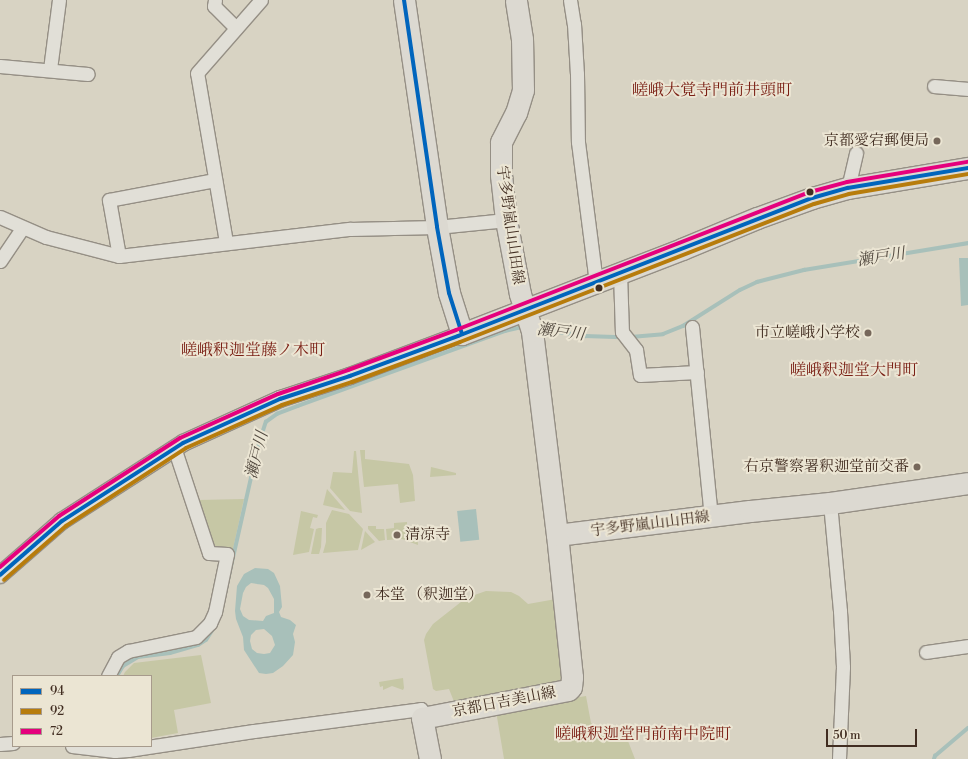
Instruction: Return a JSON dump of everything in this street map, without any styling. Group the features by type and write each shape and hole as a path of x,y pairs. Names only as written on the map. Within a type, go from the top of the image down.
{"main road":[{"path":"404,0 437,227 449,293 462,334 529,321 596,282 757,218 812,198 848,188 968,168"},
{"name":"宇多野嵐山山田線","path":"516,0 522,39 523,90 516,113 501,142 501,175 506,220 520,294 529,321 557,535 830,503 968,483"},
{"name":"京都日吉美山線","path":"422,718 568,690 571,687 572,676 557,535"},
{"path":"422,718 430,759"}],"street":[{"path":"50,69 59,0"},
{"path":"215,0 214,6 236,28"},
{"path":"226,242 197,72 261,0"},
{"path":"570,0 574,24 577,74 578,142 596,282"},
{"path":"0,66 50,69 88,74"},
{"path":"934,86 968,89"},
{"path":"848,188 856,153"},
{"path":"118,256 109,200 215,180"},
{"path":"0,217 22,228 46,237 118,256 226,242 350,229 437,227 506,220"},
{"path":"0,260 22,228"},
{"path":"620,273 625,337 636,350 640,375 696,372"},
{"path":"692,327 711,516"},
{"path":"0,575 62,521 175,450 183,443 280,399 350,376 462,334"},
{"path":"109,675 118,657 128,652 196,637 210,624 215,612 227,554 209,553 175,450"},
{"path":"830,503 840,611 843,667 838,759"},
{"path":"926,652 968,646"},
{"path":"152,747 254,731 421,709 422,718"},
{"path":"0,744 12,743"},
{"path":"82,747 124,751 150,747"}],"green space":[{"path":"360,450 365,450 365,459 409,464 413,475 415,501 400,503 398,484 364,487"},
{"path":"354,451 356,451 362,513 350,511 330,488 333,472 352,473"},
{"path":"431,467 456,473 456,475 430,477"},
{"path":"327,489 345,510 323,505"},
{"path":"244,499 233,549 212,548 198,500"},
{"path":"332,510 349,514 363,529 358,550 323,553 326,542 326,523"},
{"path":"301,511 318,515 317,518 313,517 310,528 314,529 309,552 293,555"},
{"path":"407,522 407,528 414,528 414,531 417,531 418,545 402,539 387,540 386,529 394,528 394,523"},
{"path":"368,526 376,526 376,529 384,529 385,540 379,541 368,529"},
{"path":"322,528 319,554 311,554 316,529"},
{"path":"365,531 375,542 361,550"},
{"path":"486,591 511,592 519,596 528,604 556,599 562,680 559,684 455,704 449,689 436,691 433,689 424,640 426,634 433,624 466,598"},
{"path":"201,655 211,703 174,710 178,733 152,738 152,675 124,675 134,663"},
{"path":"403,678 403,690 392,686 383,690 383,686 380,687 379,682"},
{"path":"586,696 591,723 597,728 611,729 618,742 628,741 635,759 504,759 496,711"}],"water":[{"path":"959,258 968,258 968,305 961,306"},
{"path":"476,509 479,540 460,542 457,511"},
{"path":"255,568 268,569 274,573 280,586 282,607 279,612 281,617 290,620 296,625 293,634 295,642 293,655 283,666 273,673 259,673 244,650 243,637 236,619 235,611 237,586 244,574","holes":["251,583 264,585 268,588 274,599 274,613 266,616 263,621 249,620 243,616 240,609 243,593 246,587","264,629 272,636 275,645 270,653 264,654 257,653 252,649 250,641 251,635 256,630"]}],"waterway":[{"name":"瀬戸川","path":"631,337 663,334 683,326 740,290 757,282 804,270 968,243"},
{"name":"瀬戸川","path":"221,611 259,443 266,422 277,414 298,406 505,331 523,327"},
{"name":"瀬戸川","path":"539,329 585,336 622,337"},
{"name":"瀬戸川","path":"118,675 123,666 138,657 170,653 198,645 206,640 217,623"},
{"path":"934,759 935,756 968,728"}],"transit line":[{"name":"94","path":"404,0 437,227 449,293 462,334"},
{"name":"72","path":"0,567 59,516 180,438 278,394 456,330 810,192 847,182 967,162"},
{"name":"94","path":"0,575 62,521 183,443 280,399 350,376 458,336 812,198 848,188 968,168"},
{"name":"92","path":"4,580 66,526 186,448 282,405 352,382 460,342 814,204 849,194 968,174"}],"place":[{"name":"京都愛宕郵便局","path":"937,141"},
{"name":"市立嵯峨小学校","path":"868,333"},
{"name":"右京警察署釈迦堂前交番","path":"917,467"},
{"name":"清凉寺","path":"397,535"},
{"name":"本堂 （釈迦堂）","path":"367,595"}],"district":[{"name":"嵯峨大覚寺門前井頭町","path":"712,90"},
{"name":"嵯峨釈迦堂藤ノ木町","path":"253,350"},
{"name":"嵯峨釈迦堂大門町","path":"854,370"},
{"name":"嵯峨釈迦堂門前南中院町","path":"643,734"}]}
